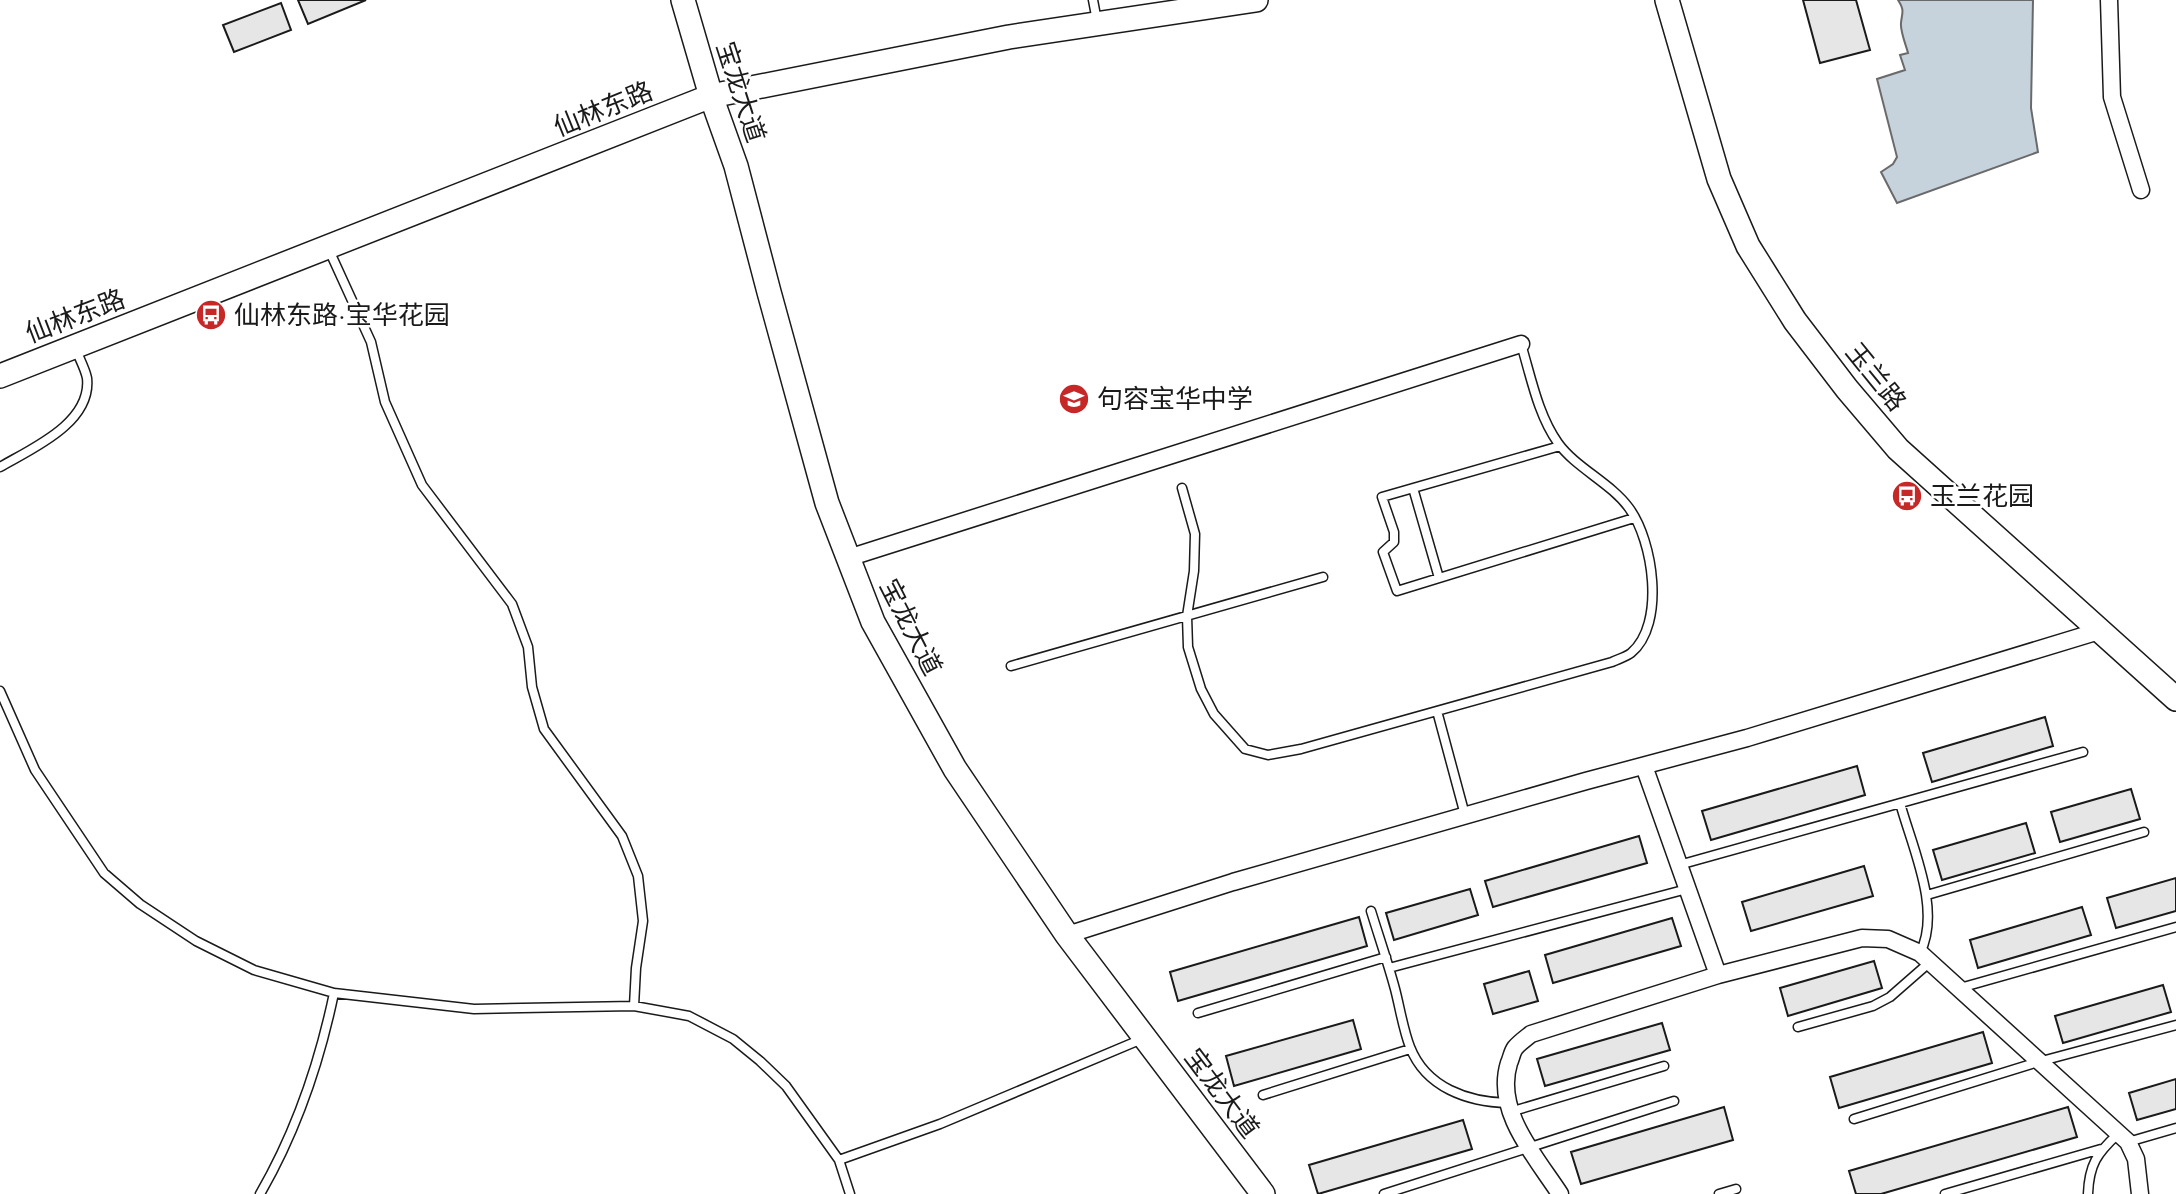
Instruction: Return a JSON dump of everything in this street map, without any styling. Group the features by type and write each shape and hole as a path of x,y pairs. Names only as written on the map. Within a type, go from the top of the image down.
{"street":[{"name":"宝龙大道","path":"683,0 711,96 736,166 828,503 873,622 955,769 1068,935 1263,1194"},
{"name":"仙林东路","path":"0,376 711,96 1009,37 1256,0"},
{"name":"玉兰路","path":"1667,0 1719,179 1748,246 1795,321 1899,449 2176,699"},
{"path":"2109,0 2112,97 2141,190"},
{"path":"848,558 1521,344"},
{"path":"1068,935 1233,881 1910,690 2099,631"},
{"path":"1644,765 1718,975"},
{"path":"1560,1194 1530,1147 1509,1107 1506,1093 1507,1071 1514,1049 1531,1034 1718,975 1862,938 1888,939 1925,957 2123,1138 2136,1159 2140,1194"}],"lane":[{"path":"1093,0 1098,24"},
{"path":"328,247 371,342 385,402 422,485 512,604 528,647 532,687 544,729 622,836 638,876 643,921 634,1006"},
{"path":"1182,488 1195,534 1194,571 1187,616 1188,647 1201,689 1214,714 1245,749 1268,755 1301,749 1612,662 1630,654 1640,643 1647,627 1653,572 1647,547 1631,509 1560,446 1545,423 1521,344"},
{"path":"0,467 64,429 82,405 87,379 75,347"},
{"path":"1560,446 1382,497 1394,532 1394,542 1383,552 1397,591 1634,517"},
{"path":"1413,488 1439,578"},
{"path":"1011,666 1323,577"},
{"path":"0,691 36,770 104,873 140,904 196,941 254,970 334,993 474,1009 634,1006 689,1016 733,1039 786,1086 839,1160 850,1194"},
{"path":"1437,711 1465,816"},
{"path":"1679,865 2083,752"},
{"path":"1798,1027 1874,1006 1890,997 1925,957 1929,925 1927,895 1900,803"},
{"path":"1927,895 2144,832"},
{"path":"1389,968 1688,889"},
{"path":"1371,911 1410,1049 1428,1074 1447,1089 1469,1099 1509,1107 1664,1066"},
{"path":"1957,989 2176,927"},
{"path":"1198,1013 1386,957"},
{"path":"260,1194 307,1097 323,1046 334,993"},
{"path":"1854,1119 2038,1062 2176,1025"},
{"path":"839,1160 940,1124 1144,1037"},
{"path":"1263,1095 1410,1049"},
{"path":"1384,1194 1674,1101"},
{"path":"1945,1194 2101,1149 2123,1138 2176,1128"},
{"path":"2088,1194 2094,1160 2101,1149"},
{"path":"1719,1194 1735,1189"}],"shaded area":[{"path":"1898,0 2033,0 2031,108 2038,152 1897,203 1881,172 1893,164 1897,157 1877,79 1905,70 1900,55 1908,53 1901,30 1902,9"}],"building":[{"path":"298,0 366,0 308,24"},
{"path":"1803,0 1856,0 1870,50 1820,63"},
{"path":"281,3 291,30 234,52 223,25"},
{"path":"2045,717 2053,746 1932,782 1923,753"},
{"path":"1857,766 1865,795 1711,840 1702,811"},
{"path":"2131,789 2140,819 2060,842 2051,812"},
{"path":"2026,823 2035,853 1942,880 1933,850"},
{"path":"1639,836 1647,863 1493,907 1485,881"},
{"path":"1864,866 1873,896 1751,931 1742,902"},
{"path":"2176,878 2176,911 2116,928 2107,898"},
{"path":"1470,889 1478,915 1394,940 1386,913"},
{"path":"2082,907 2091,935 1978,968 1970,940"},
{"path":"1359,917 1367,946 1178,1001 1170,972"},
{"path":"1672,918 1681,946 1553,983 1545,955"},
{"path":"1874,961 1882,988 1788,1016 1780,988"},
{"path":"1529,971 1538,1001 1493,1014 1484,984"},
{"path":"2163,985 2171,1012 2063,1043 2055,1016"},
{"path":"1353,1020 1361,1049 1234,1086 1226,1056"},
{"path":"1662,1023 1670,1050 1545,1086 1537,1059"},
{"path":"1983,1032 1992,1063 1839,1108 1830,1077"},
{"path":"2176,1079 2176,1109 2137,1120 2129,1093"},
{"path":"1724,1107 1733,1140 1581,1184 1571,1152"},
{"path":"2068,1107 2077,1137 1881,1194 1856,1194 1849,1171"},
{"path":"1463,1120 1472,1149 1318,1194 1309,1165"}],"place":[{"name":"仙林东路·宝华花园","path":"211,315"},
{"name":"句容宝华中学","path":"1074,399"},
{"name":"玉兰花园","path":"1907,496"}]}
